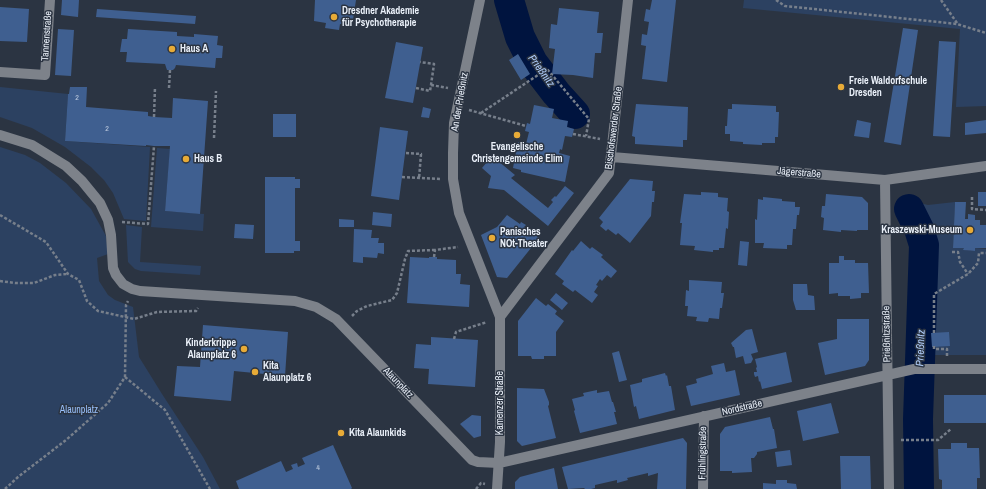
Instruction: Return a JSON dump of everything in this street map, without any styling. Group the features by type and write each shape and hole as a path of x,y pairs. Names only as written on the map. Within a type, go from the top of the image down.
{"street":[{"name":"Tannenstraße","path":"0,72 45,75 50,0"},
{"name":"An der Prießnitz","path":"480,0 454,123 453,179 459,213 500,317"},
{"name":"Bischofswerder Straße","path":"500,317 609,173 614,141 628,0"},
{"path":"0,135 32,145 66,166 82,181 100,203 108,220 111,235 112,268 123,284 132,289"},
{"name":"Jägerstraße","path":"612,157 885,180 986,166"},
{"name":"Prießnitzstraße","path":"885,180 888,489"},
{"name":"Alaunplatz","path":"132,289 140,291 295,301 316,307 343,325 472,460 485,463 499,463"},
{"name":"Kamenzer Straße","path":"497,489 499,463 500,317"},
{"name":"Nordstraße","path":"499,463 888,374 914,369 986,369"},
{"name":"Frühlingstraße","path":"703,489 704,416"}],"path":[{"path":"776,0 785,6 957,24 986,33"},
{"path":"941,0 957,24"},
{"path":"416,88 430,90 431,85 434,64 420,62"},
{"path":"481,113 547,69 589,119 586,136"},
{"path":"169,88 170,70"},
{"path":"431,85 448,88"},
{"path":"154,117 155,87"},
{"path":"214,138 216,91"},
{"path":"457,108 481,113 526,126"},
{"path":"573,134 614,141"},
{"path":"108,220 148,224 154,146"},
{"path":"406,153 421,154 419,179"},
{"path":"402,177 441,180"},
{"path":"972,197 972,209 986,210"},
{"path":"0,215 46,242 68,274 79,280 87,301 98,311 134,319 157,312 196,311 204,295"},
{"path":"343,325 358,311 367,306 392,300 398,293 408,251 458,247"},
{"path":"434,257 435,250"},
{"path":"952,252 958,252 960,262 968,274"},
{"path":"934,333 934,294 968,274 978,264 979,253 986,253"},
{"path":"0,281 34,283 55,275 68,274"},
{"path":"5,489 18,477 66,440 108,403 126,377 126,305 132,289"},
{"path":"454,339 456,332 500,317"},
{"path":"934,346 934,349 947,349 947,355"},
{"path":"126,377 165,410 210,489"},
{"path":"905,440 938,440 951,429"}],"green space":[{"path":"744,0 986,0 986,106 956,107 960,29 743,8"},
{"path":"0,87 68,94 65,141 150,147 146,221 124,219 113,193 104,180 91,167 65,147 32,128 0,117"},
{"name":"Alaunplatz","path":"0,147 25,155 40,163 66,183 91,209 106,236 108,254 97,258 99,281 108,295 115,300 133,307 139,357 203,457 220,489 0,489"},
{"path":"157,148 170,149 165,211 204,214 203,231 151,227"},
{"path":"915,202 928,205 955,202 953,247 975,251 975,248 986,249 986,355 932,355 932,243 912,205"},
{"path":"126,225 142,227 140,262 201,266 200,275 141,271 135,269 128,262"}],"building":[{"path":"62,0 79,0 78,17 61,15"},
{"name":"Dresdner Akademie für Psychotherapie","path":"315,0 356,0 352,26 340,24 339,30 325,28 326,23 314,21"},
{"path":"652,0 676,0 667,82 642,79 646,46 641,45 642,34 647,35 649,22 644,21 646,9 650,10"},
{"path":"0,7 29,9 27,42 0,41"},
{"path":"559,8 599,12 597,33 603,33 601,53 595,53 593,78 552,74 555,49 549,48 551,24 557,25"},
{"path":"97,9 196,16 195,24 96,17"},
{"path":"903,28 918,30 901,145 884,142"},
{"path":"58,29 74,30 71,76 55,75"},
{"name":"Haus A","path":"128,29 177,32 177,36 194,37 194,34 218,36 217,45 223,46 222,58 216,58 215,68 176,65 173,70 167,70 165,64 126,62 127,52 120,52 122,39 127,39"},
{"path":"939,41 956,42 950,137 933,136"},
{"path":"396,42 423,47 413,103 385,98"},
{"path":"518,54 530,74 521,80 509,60"},
{"path":"70,87 87,87 86,107 148,112 148,116 154,117 172,118 173,98 208,101 200,214 165,211 170,146 65,141 68,94"},
{"path":"636,104 688,107 687,140 683,140 683,147 635,144 635,137 632,136"},
{"path":"732,104 776,106 776,112 779,112 778,137 775,137 775,143 762,143 762,145 743,144 743,142 730,141 730,134 725,134 725,126 727,126 728,109 732,109"},
{"path":"534,105 554,109 552,118 568,121 567,127 574,129 572,137 565,136 562,150 560,149 559,153 570,156 565,182 521,172 521,170 513,168 518,142 526,144 529,132 525,131 527,123 530,124"},
{"path":"423,107 431,109 429,118 421,117"},
{"path":"273,114 296,114 296,137 273,137"},
{"path":"857,120 871,123 869,138 854,136"},
{"path":"986,120 986,133 965,135 965,123"},
{"path":"380,127 408,131 399,200 371,196"},
{"path":"492,156 515,175 511,178 548,208 553,202 551,200 555,196 556,197 565,186 574,193 548,226 504,190 488,188 491,176 482,168"},
{"path":"265,177 295,177 295,179 300,179 300,188 295,188 295,241 300,241 300,251 294,251 294,253 265,253"},
{"path":"630,179 653,181 652,191 655,191 654,202 652,202 651,216 630,243 618,233 616,235 608,229 606,231 600,226 603,222 599,218"},
{"path":"701,192 718,193 718,197 728,198 728,229 726,228 724,248 713,250 713,252 694,250 695,246 680,245 682,223 680,223 684,194 701,195"},
{"path":"978,192 986,192 986,206 978,206"},
{"path":"826,194 862,197 868,203 868,230 841,230 841,232 823,230 824,218 821,217 822,206 825,206"},
{"path":"763,197 795,202 795,207 800,207 799,215 797,215 796,229 793,229 792,245 787,245 787,249 763,248 764,243 755,243 755,219 757,220 758,199 763,200"},
{"name":"Kraszewski-Museum","path":"955,202 966,202 965,219 968,219 968,214 975,215 975,220 980,220 980,225 986,225 986,248 975,248 975,251 963,250 964,248 953,248"},
{"path":"373,212 392,214 391,227 372,225"},
{"path":"507,215 520,224 521,222 526,225 524,227 539,238 507,278 497,277 481,235 497,227"},
{"path":"339,219 354,220 354,227 339,227"},
{"path":"235,224 254,225 253,239 234,238"},
{"path":"354,229 372,230 371,238 379,238 378,243 384,243 384,254 378,253 377,258 363,257 363,263 353,262"},
{"path":"581,241 590,249 592,247 603,255 601,257 617,271 611,278 607,275 602,281 600,279 594,292 598,295 592,303 575,290 573,292 562,284 564,281 555,274 572,250 573,251"},
{"path":"740,241 749,242 747,266 738,265"},
{"path":"839,256 844,256 844,260 855,260 855,263 868,263 869,293 861,293 861,298 850,299 850,296 838,296 838,293 829,294 829,263 839,263"},
{"path":"410,257 437,257 437,259 456,260 456,274 461,274 460,284 470,285 469,307 407,303"},
{"path":"689,280 722,282 721,293 724,293 719,319 709,318 708,322 696,321 697,317 687,316 688,306 685,306 686,290 689,291"},
{"path":"793,284 807,284 808,295 814,296 815,310 796,310 793,300"},
{"path":"556,293 568,303 562,310 550,300"},
{"path":"536,298 546,306 548,304 557,311 555,314 564,321 556,332 556,356 544,356 544,359 532,359 531,356 518,356 518,321"},
{"path":"837,319 869,319 869,360 865,366 825,375 818,343 837,339"},
{"name":"Kinderkrippe Alaunplatz 6","path":"203,325 288,332 285,376 234,371 231,401 174,396 177,366 200,367"},
{"path":"752,329 758,352 751,354 753,359 751,363 745,364 743,356 736,358 734,347 731,343 746,330"},
{"path":"949,332 950,346 932,347 931,333"},
{"path":"431,337 478,340 475,387 428,384 429,369 414,368 416,344 431,345"},
{"path":"619,351 627,380 619,382 612,353"},
{"path":"786,352 792,382 762,389 758,376 755,377 754,374 754,372 757,372 755,359"},
{"path":"724,363 726,372 735,370 740,395 691,406 686,386 697,383 696,379 713,374 711,366"},
{"path":"665,373 666,376 667,375 669,386 671,386 675,410 639,419 636,406 634,407 630,385 642,382 642,379"},
{"path":"517,388 544,389 549,402 548,406 556,438 522,446 517,441"},
{"path":"597,390 597,393 609,391 616,412 614,412 617,424 580,433 572,399 584,396 583,393"},
{"path":"944,395 986,395 986,423 944,423"},
{"path":"831,403 839,433 803,441 797,411"},
{"path":"472,415 481,416 481,436 474,438 460,424"},
{"path":"770,417 774,429 777,448 757,452 754,458 751,458 752,472 732,473 732,471 720,471 720,434 725,427"},
{"path":"683,438 687,443 686,489 657,489 658,473 648,476 648,473 627,478 628,480 617,483 617,480 595,485 595,488 591,489 568,489 562,467"},
{"path":"951,443 967,443 967,448 979,448 980,478 977,478 977,489 942,489 942,480 939,479 938,449 951,449"},
{"path":"333,445 352,488 351,489 239,489 236,481 281,461 286,472 293,469 291,465 297,463 298,467 305,464 302,458"},
{"path":"790,450 792,465 777,467 775,452"},
{"path":"840,456 870,456 871,489 841,489"},
{"path":"554,468 558,489 515,489 515,482 520,477"},
{"path":"776,480 787,480 787,483 796,484 797,489 763,489 763,483 776,484"}],"waterway":[{"name":"Prießnitz","path":"509,0 520,37 533,63 556,93 575,114"},
{"name":"Prießnitz","path":"909,209 919,229 924,245 918,419 919,489"}],"place":[{"name":"Dresdner Akademie für Psychotherapie","path":"334,17"},
{"name":"Haus A","path":"172,49"},
{"name":"Freie Waldorfschule Dresden","path":"841,87"},
{"name":"Evangelische Christengemeinde Elim","path":"517,135"},
{"name":"Haus B","path":"186,159"},
{"name":"Kraszewski-Museum","path":"970,230"},
{"name":"Panisches NOt-Theater","path":"492,238"},
{"name":"Kinderkrippe Alaunplatz 6","path":"244,349"},
{"name":"Kita Alaunplatz 6","path":"255,372"},
{"name":"Kita Alaunkids","path":"341,433"}]}
